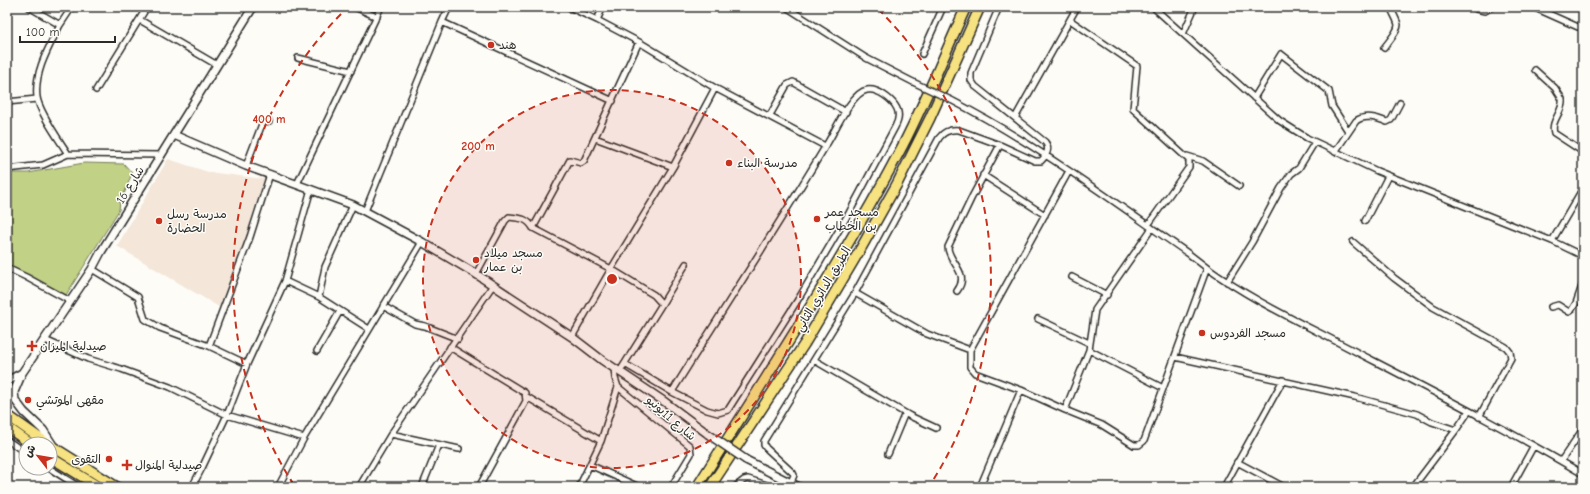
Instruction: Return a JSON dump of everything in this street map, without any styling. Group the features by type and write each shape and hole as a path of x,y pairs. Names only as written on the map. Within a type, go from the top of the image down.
{"highway":[{"name":"الطريق الدائري الثاني","path":"697,487 802,322 871,204 922,106 966,7"},
{"name":"الطريق الدائري الثاني","path":"711,487 726,461 805,343 860,250 926,124 980,7"},
{"path":"7,416 34,436"},
{"path":"7,427 20,436"},
{"path":"58,453 118,487"},
{"path":"58,455 99,487"}],"street":[{"path":"29,7 60,25"},
{"path":"68,154 48,122 37,99 38,79 42,63 60,25 72,7"},
{"path":"96,90 147,7"},
{"path":"355,7 376,17"},
{"path":"297,184 381,7"},
{"path":"365,211 449,7"},
{"path":"569,7 638,42 715,88 770,115 825,146"},
{"path":"597,20 604,7"},
{"path":"786,7 855,51 912,82 951,100 998,125 1046,154 1227,282 1264,305 1479,417 1583,474"},
{"path":"922,54 943,7"},
{"path":"790,485 794,475 793,473 766,448 764,441 855,292 941,135 949,130 955,130 1000,145 1035,161 1041,161 1048,150 1046,143 975,86 970,78 999,7"},
{"path":"1015,118 1077,7"},
{"path":"1153,7 1280,121 1315,142 1388,176 1552,241 1583,256"},
{"path":"1183,34 1195,7"},
{"path":"1384,48 1397,29 1398,24 1392,14 1391,7"},
{"path":"1473,7 1485,11 1492,7"},
{"path":"1533,7 1578,27 1583,27"},
{"name":"شارع 16","path":"45,436 42,430 24,412 15,400 14,392 22,373 92,269 251,8"},
{"path":"140,20 217,65"},
{"path":"1070,20 1137,66 1134,109 1187,156 1203,161 1239,186"},
{"path":"442,22 613,101"},
{"path":"533,228 570,160 581,163 584,161 613,101 638,42"},
{"path":"1254,98 1281,54 1329,91 1332,106 1348,131"},
{"path":"298,58 351,71"},
{"path":"1535,70 1555,88 1562,99 1561,108 1553,124 1554,133 1583,152"},
{"path":"770,115 787,85 793,82 846,112"},
{"path":"572,337 611,269 673,167 715,88"},
{"path":"626,364 672,392 715,413 722,413 728,410 799,298 849,213 895,128 899,118 897,107 881,93 874,90 866,90 859,93 854,98 672,392"},
{"path":"7,102 37,99"},
{"path":"1335,152 1348,131 1360,118 1376,117 1387,122 1400,103"},
{"path":"246,166 262,124 269,121"},
{"path":"174,135 246,166 353,205 422,242 476,274 572,337 746,460 790,485 799,487"},
{"path":"595,138 673,167"},
{"path":"1227,282 1252,242 1281,188 1291,174 1299,168 1315,142"},
{"path":"956,291 961,283 961,276 957,266 948,252 948,247 983,175 1000,145"},
{"path":"7,169 43,165 68,154 162,155"},
{"path":"1065,410 1089,350 1095,310 1189,167 1189,160 1187,156"},
{"path":"1069,171 970,350 970,367 976,373 1021,390 1102,425 1138,446 1144,441 1207,268"},
{"path":"209,346 250,237 270,174"},
{"path":"983,175 1045,215"},
{"path":"1365,221 1388,176"},
{"path":"1552,241 1583,188"},
{"path":"192,487 227,415 247,364 285,282 311,189"},
{"path":"318,297 325,267 353,205"},
{"path":"476,274 503,224 510,217 523,218 530,223 533,228 611,269 654,295 662,304"},
{"path":"278,487 304,438 422,242"},
{"path":"1353,242 1394,278 1433,307 1506,347 1510,352 1511,358 1479,417"},
{"path":"579,487 601,441 618,387 615,378 617,370 626,364 686,264"},
{"path":"92,269 138,297 145,319 160,328 209,346 247,364"},
{"path":"8,271 26,277 70,301"},
{"path":"1072,277 1106,295"},
{"path":"285,282 318,297 369,328"},
{"path":"1552,307 1558,305 1569,312 1571,311 1576,303 1583,283"},
{"path":"360,487 392,434 493,285"},
{"path":"855,292 927,334 970,350"},
{"path":"383,306 415,324 458,338"},
{"path":"317,351 340,311"},
{"path":"1038,319 1089,343"},
{"path":"45,340 88,359 121,369 170,387 227,415 304,438"},
{"path":"450,347 525,393 527,397 601,441"},
{"path":"1089,350 1163,388"},
{"path":"1175,357 1355,397 1417,414 1432,422 1456,430"},
{"path":"814,360 904,413 936,428"},
{"path":"7,381 22,373"},
{"path":"1224,487 1283,380"},
{"name":"شارع 11يونيو","path":"618,387 690,446 691,454 670,487"},
{"path":"980,487 1021,390"},
{"path":"479,487 527,397"},
{"path":"1413,487 1469,412"},
{"path":"888,454 904,413"},
{"path":"1561,461 1583,429"},
{"path":"392,434 459,449"},
{"path":"7,440 18,448"},
{"path":"422,487 439,445"},
{"path":"1511,487 1533,447"},
{"path":"1237,462 1284,487"},
{"path":"590,465 639,487"},
{"path":"58,474 79,487"},
{"path":"735,487 744,480 748,479 773,487"}],"shaded area":[{"path":"168,159 208,172 264,179 245,244 219,307 117,246"}],"green space":[{"path":"84,163 124,164 132,173 120,201 119,210 66,295 7,265 7,173 28,173"}],"place":[{"name":"هند","path":"491,45"},
{"name":"مدرسة البناء","path":"729,163"},
{"name":"مسجد عمر بن الخطاب","path":"817,219"},
{"name":"مدرسة رسل الحضارة","path":"159,221"},
{"name":"مسجد ميلاد بن عمار","path":"476,260"},
{"name":"مسجد الفردوس","path":"1202,333"},
{"name":"صيدلية الميزان","path":"32,346"},
{"name":"مقهى الموتشي","path":"28,400"},
{"name":"التقوى","path":"109,459"},
{"name":"صيدلية المنوال","path":"127,465"}]}
